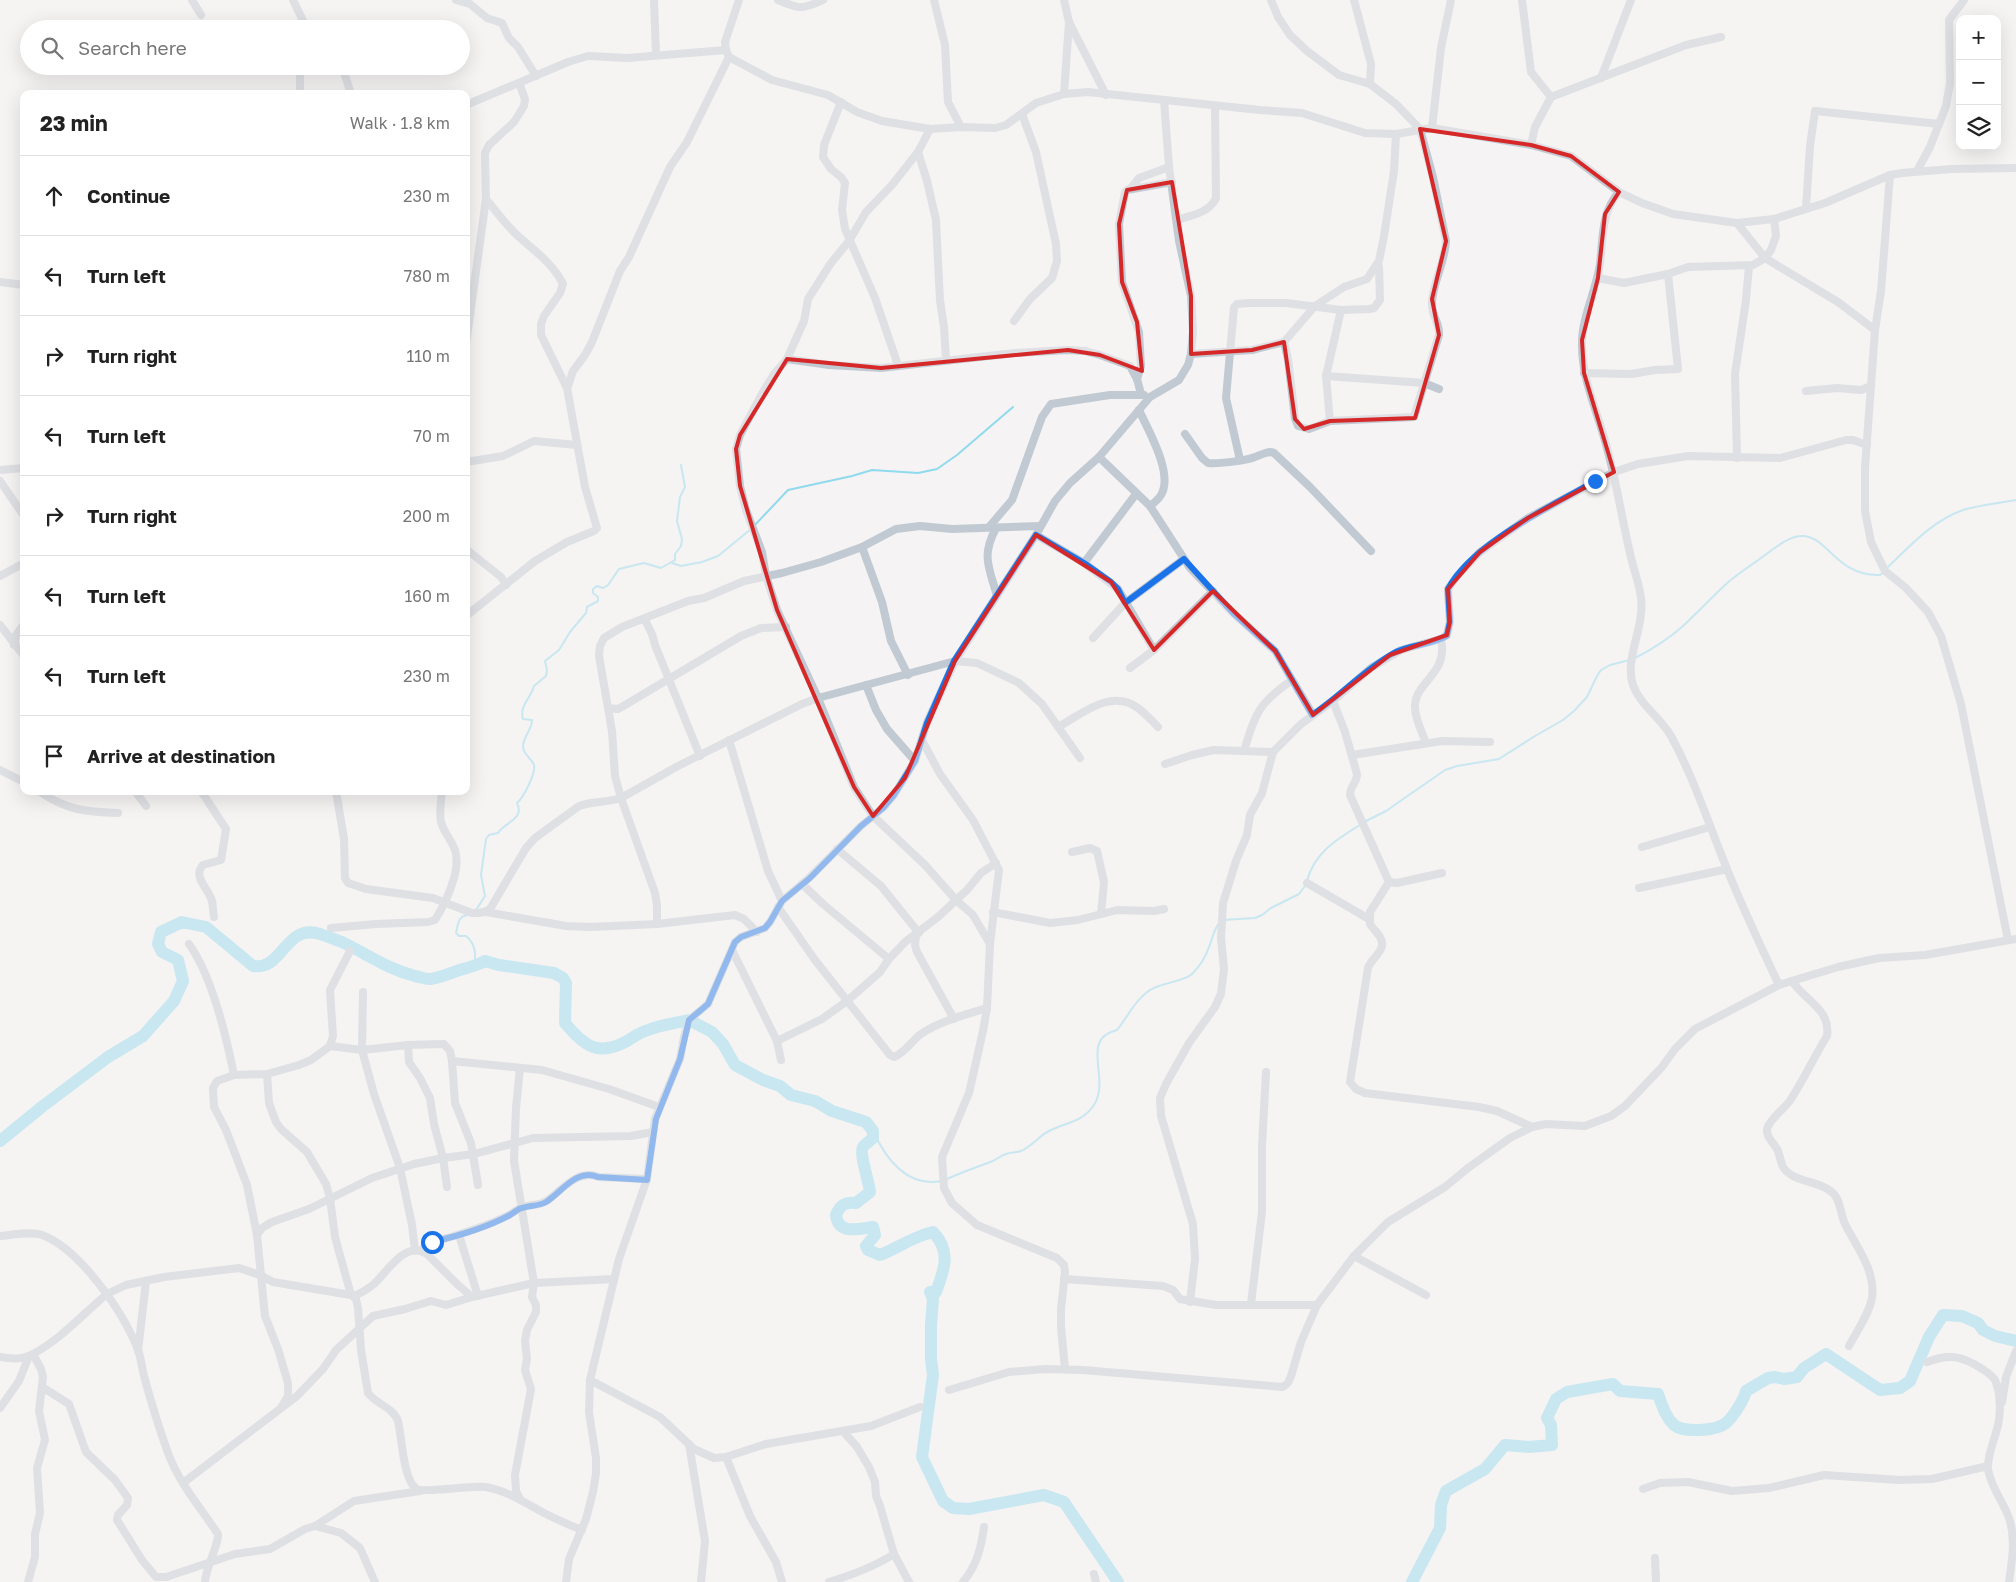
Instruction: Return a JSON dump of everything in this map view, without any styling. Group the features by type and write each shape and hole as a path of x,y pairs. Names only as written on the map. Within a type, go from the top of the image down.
{"street":[{"path":"192,0 201,14"},
{"path":"294,0 303,20"},
{"path":"456,0 473,6 490,20 502,23 509,38 518,47 536,76"},
{"path":"654,0 656,55"},
{"path":"567,388 573,372 592,342 610,291 629,257 670,167 687,142 727,53 726,36 739,0"},
{"path":"778,0 800,9 823,0"},
{"path":"934,0 945,45 948,102 961,127"},
{"path":"1064,0 1070,22 1106,95"},
{"path":"1271,0 1278,17 1290,34 1313,56 1339,75 1370,84 1396,104 1420,129 1433,177 1446,240 1445,251 1435,281 1432,299 1432,311 1438,324 1439,334 1414,417 1330,422 1309,430 1298,426 1295,419 1288,359 1284,342"},
{"path":"1354,0 1371,64 1370,84"},
{"path":"1432,128 1441,48 1450,0"},
{"path":"1522,0 1531,72 1551,97"},
{"path":"1601,78 1631,0"},
{"path":"1917,171 1930,148 1946,106 1950,83 1949,20 1964,0"},
{"path":"1064,94 1065,60 1070,22"},
{"path":"1531,145 1537,121 1551,97 1686,45 1721,37"},
{"path":"470,103 588,56 627,58 656,55 727,53 754,72 772,80 828,95 857,112 882,121 930,129 961,127 995,128 1006,125 1036,103 1064,94 1088,92 1215,106 1302,113 1364,133 1396,134 1432,128 1531,145 1571,156 1619,192 1642,203 1674,214 1737,223 1774,219 1825,203 1890,175 1951,168 2016,168"},
{"path":"300,75 300,90"},
{"path":"345,75 350,90"},
{"path":"470,315 486,199 486,149 514,122 524,106 519,83"},
{"path":"566,1582 569,1560 582,1530 594,1492 596,1458 588,1401 590,1380 614,1279 633,1214 647,1180 653,1132 659,1107 680,1059 689,1020 708,1004 735,942 741,937 762,930 770,922 780,904 883,808 894,795 915,761 954,661 1036,535 1055,501 1070,483 1099,457 1150,397 1179,380 1188,366 1192,354 1193,331 1191,296 1169,167 1164,100"},
{"path":"841,102 824,145 823,157 831,169 845,182 842,210 849,241 875,298 898,365"},
{"path":"1177,220 1205,210 1212,206 1216,198 1215,106"},
{"path":"1806,208 1810,146 1815,111 1939,124"},
{"path":"1014,321 1030,299 1052,278 1056,261 1056,244 1036,152 1022,114"},
{"path":"930,129 918,152 892,185 866,212 849,241 808,299 804,321 787,359 774,374 763,392 740,435 736,449 740,486 746,510 762,552 766,576 777,610 818,698 854,787 873,816 925,865 956,900 973,915 990,944"},
{"path":"1192,354 1230,352 1284,342 1315,306 1344,287 1367,280 1376,268 1390,207 1396,134"},
{"path":"918,152 936,220 940,301 946,360"},
{"path":"1137,379 1141,366 1139,332 1122,282 1119,224 1125,192 1139,178 1169,167"},
{"path":"949,1390 1009,1372 1065,1369 1282,1387 1288,1383 1291,1376 1300,1342 1317,1305 1354,1256 1388,1222 1445,1187 1510,1138 1532,1127 1546,1124 1585,1126 1611,1116 1624,1106 1657,1073 1675,1049 1695,1029 1779,986 1838,967 1878,958 1925,955 2012,940 1960,704 1941,636 1928,612 1906,588 1885,571 1871,542 1865,511 1867,445 1875,330 1890,175"},
{"path":"1131,188 1172,182"},
{"path":"1619,192 1605,214 1598,278 1584,323 1582,340 1584,373 1614,472 1630,552 1640,589 1642,609 1631,665 1632,683 1641,698 1670,735 1779,986"},
{"path":"470,613 535,561 567,542 596,530 597,524 585,487 567,388 542,339 541,331 544,316 560,293 563,284 557,274 527,243 516,235 486,199"},
{"path":"1598,278 1624,283 1668,274 1688,267 1749,266 1765,258 1772,250 1776,231 1774,219"},
{"path":"1737,223 1765,258 1838,302 1875,330"},
{"path":"1737,458 1735,374 1749,266"},
{"path":"1240,460 1226,398 1233,311 1237,304 1286,303 1341,310 1369,309 1376,306 1380,300 1379,267"},
{"path":"1584,373 1615,374 1678,369 1668,274"},
{"path":"0,282 20,284"},
{"path":"1330,422 1326,376 1341,310"},
{"path":"787,359 829,365 881,368 1015,353 1085,351 1130,366 1137,379 1141,394"},
{"path":"1326,376 1424,383 1439,389"},
{"path":"1806,391 1837,388 1861,390 1871,386"},
{"path":"997,596 987,557 987,548 993,527 1012,500 1042,417 1051,404 1110,395 1141,394 1150,397"},
{"path":"1138,410 1158,450 1164,479 1161,495 1150,506"},
{"path":"1185,434 1202,458 1208,463 1254,458 1268,452 1274,453 1310,487 1371,551"},
{"path":"1190,1302 1195,1259 1193,1224 1161,1116 1160,1098 1189,1043 1215,1007 1221,994 1224,977 1221,938 1223,903 1236,861 1247,835 1250,815 1262,793 1273,752 1289,734 1390,655 1447,636 1450,630 1448,589 1458,575 1480,552 1528,518 1614,472 1638,464 1688,456 1780,458 1850,439 1867,445"},
{"path":"470,461 503,456 534,441 577,446"},
{"path":"1099,457 1150,506 1184,559 1213,591 1233,613 1275,651 1312,715"},
{"path":"0,470 20,468"},
{"path":"0,481 20,510"},
{"path":"1084,563 1136,494"},
{"path":"657,924 655,893 615,776 612,731 599,656 600,646 604,638 622,627 645,620 688,601 704,598 744,581 808,566 862,547 902,527 920,526 952,529 1040,526"},
{"path":"1036,535 1084,563 1118,589 1154,650"},
{"path":"862,547 875,582 892,641 908,675"},
{"path":"470,552 500,577 506,585"},
{"path":"1093,638 1125,603 1184,559"},
{"path":"0,576 20,565"},
{"path":"1130,668 1154,650 1213,591"},
{"path":"645,620 700,756"},
{"path":"0,625 20,652"},
{"path":"608,708 618,708 625,705 741,636 761,628 786,627"},
{"path":"14,645 16,635 20,630"},
{"path":"1426,743 1416,716 1416,701 1441,661 1443,655 1441,639"},
{"path":"486,912 494,903 526,848 534,838 579,806 621,798 729,740 818,698 954,661 977,663 1019,683 1042,704 1080,758"},
{"path":"1244,751 1261,706 1292,680"},
{"path":"866,684 876,710 888,729 915,761"},
{"path":"1058,727 1113,699 1126,702 1138,708 1158,727"},
{"path":"1333,701 1352,755 1357,778 1350,787 1350,795 1389,882"},
{"path":"729,740 768,871 780,904 800,939 890,1056 894,1057 900,1054 921,1034 954,1019 987,1008"},
{"path":"922,740 940,774 973,820 999,870 990,944 987,1008 969,1093 942,1157 944,1188 952,1203 977,1225 1058,1258 1064,1265 1060,1318 1065,1369"},
{"path":"1352,755 1452,740 1490,742"},
{"path":"1165,764 1214,750 1273,752"},
{"path":"0,770 20,780"},
{"path":"46,795 67,807 86,812 118,813"},
{"path":"138,795 146,806"},
{"path":"205,795 226,830 221,860 203,865 199,873 199,877 212,901 214,917"},
{"path":"337,795 344,839 345,878 348,883 366,889 432,898 472,913 486,912 566,926 602,927 657,924 735,915 744,918 757,932"},
{"path":"331,928 432,922 438,915 452,883 456,867 454,846 441,821 442,795"},
{"path":"1642,847 1710,827"},
{"path":"1072,852 1090,848 1097,851 1104,882 1101,914"},
{"path":"837,849 881,886 918,934"},
{"path":"777,1041 822,1019 847,1001 880,972 905,942 918,934 968,890 981,873 996,863"},
{"path":"1639,888 1727,869"},
{"path":"1389,882 1397,883 1442,873"},
{"path":"1389,882 1370,912 1369,919 1372,928 1380,936 1382,947 1380,953 1369,963 1350,1082 1356,1089 1365,1093 1497,1111 1532,1127"},
{"path":"1307,883 1369,919"},
{"path":"802,884 889,959"},
{"path":"993,912 1050,923 1063,923 1116,910 1154,911 1164,909"},
{"path":"918,934 914,946 954,1019"},
{"path":"189,944 198,956 206,975 223,1028 234,1074"},
{"path":"732,950 777,1041 781,1060"},
{"path":"282,1406 288,1396 288,1383 265,1316 258,1235 245,1179 212,1098 214,1084 234,1074 266,1074 307,1062 330,1046 333,1036 330,990 350,951"},
{"path":"1792,981 1799,991 1825,1015 1828,1029 1826,1036 1790,1100 1770,1123 1767,1130 1768,1136 1777,1149 1782,1166 1788,1173 1826,1188 1838,1199 1845,1224 1855,1239 1867,1267 1872,1284 1872,1299 1868,1311 1849,1346"},
{"path":"363,992 362,1050 374,1094 400,1168 418,1250 475,1296"},
{"path":"330,1046 362,1050 408,1045 444,1044 450,1051 455,1103 474,1154 478,1185"},
{"path":"408,1045 409,1062 430,1098 434,1124 443,1158 447,1187"},
{"path":"452,1061 542,1070 573,1078 659,1107"},
{"path":"520,1068 514,1144 521,1208 534,1283 532,1297 536,1305 536,1312 525,1340 526,1370 531,1389 515,1475 516,1491 520,1499"},
{"path":"1251,1304 1262,1212 1262,1146 1266,1072"},
{"path":"266,1074 269,1102 276,1122 281,1129 307,1152 322,1174 330,1198 335,1237 352,1296 358,1308 361,1327 361,1350 368,1393 396,1417 411,1481 416,1489 420,1491"},
{"path":"258,1235 262,1228 272,1222 309,1209 356,1184 400,1168 443,1158 474,1154 533,1138 631,1136 653,1132"},
{"path":"0,1356 13,1359 31,1355 52,1341 116,1288 175,1275 239,1268 260,1274 273,1282 352,1296 374,1284 402,1255 508,1216 521,1208 540,1205 564,1186 581,1176 591,1174 598,1177 647,1180"},
{"path":"0,1236 40,1235 55,1242 81,1263 107,1294 138,1350 144,1376 168,1452 183,1483 218,1534 217,1542 208,1564 205,1582"},
{"path":"459,1235 475,1296"},
{"path":"1354,1256 1426,1295"},
{"path":"183,1483 297,1396 316,1378 336,1350 373,1316 431,1301 446,1305 475,1296 534,1283 614,1279"},
{"path":"1064,1279 1163,1286 1173,1290 1177,1298 1190,1302 1216,1305 1317,1305"},
{"path":"138,1350 146,1281"},
{"path":"2008,1582 2012,1554 2012,1532 2009,1518 1990,1479 1988,1466 2006,1377 2016,1351"},
{"path":"28,1582 35,1557 35,1534 40,1513 37,1475 45,1440 40,1411 41,1369 31,1355"},
{"path":"0,1408 19,1381 31,1355"},
{"path":"1927,1362 1942,1356 1952,1356 1972,1362 1985,1370 1994,1379 2000,1414"},
{"path":"590,1380 660,1417 689,1444 707,1456 726,1457 766,1444 871,1426 920,1407"},
{"path":"42,1387 64,1399 69,1404 86,1452 109,1472 128,1498 127,1505 118,1515 117,1520 153,1578 166,1577 235,1554 270,1549 305,1529 315,1526 354,1501 420,1491 483,1487 494,1489 520,1499 560,1521 582,1530"},
{"path":"843,1431 857,1446 870,1466 875,1482 876,1496 894,1554 908,1582"},
{"path":"689,1444 705,1541 701,1582"},
{"path":"726,1457 750,1516 776,1562 782,1582"},
{"path":"1643,1488 1660,1483 1680,1482 1741,1491 1769,1488 1824,1475 1900,1480 1932,1479 1988,1466"},
{"path":"315,1526 341,1533 360,1548 375,1582"},
{"path":"963,1582 973,1569 979,1556 984,1527"},
{"path":"828,1582 852,1575 894,1554"},
{"path":"1655,1558 1656,1582"}],"highlighted area":[{"path":"1420,129 1531,145 1571,156 1619,192 1605,214 1598,278 1582,340 1584,373 1614,472 1528,518 1480,552 1448,589 1450,622 1447,635 1390,655 1313,715 1275,651 1213,591 1154,650 1111,582 1036,535 955,661 905,778 873,816 854,787 777,610 740,486 736,449 740,435 787,359 881,368 1068,350 1100,355 1142,371 1137,322 1122,282 1119,224 1127,190 1172,182 1191,296 1191,354 1252,350 1284,342 1295,419 1304,429 1330,421 1415,418 1439,335 1432,299 1446,241"}],"waterway":[{"path":"754,526 788,490 872,470 918,473 937,469 957,455 1013,407"},
{"path":"476,910 485,896 481,875 486,839 489,835 498,833 516,817 519,808 517,803 526,791 533,774 534,765 523,749 523,743 531,727 532,720 523,719 524,706 534,686 546,676 545,661 559,650 570,632 586,613 587,607 598,601 598,597 593,593 593,589 597,586 603,588 608,585 619,569 644,563 661,568 675,560 675,554 681,546 682,539 677,521 680,497 685,487 681,465"},
{"path":"1887,568 1931,527 1952,515 1963,510 2016,500"},
{"path":"672,563 681,566 702,562 718,556 751,529"},
{"path":"1635,658 1671,636 1733,578 1792,538 1802,536 1819,542 1843,564 1853,570 1865,574 1880,575 1884,572"},
{"path":"1364,822 1386,811 1445,770 1457,766 1499,759 1563,720 1574,711 1587,697 1601,670 1610,665 1630,660"},
{"path":"1307,881 1310,871 1321,855 1335,841 1360,825"},
{"path":"1223,920 1255,918 1299,894 1305,886"},
{"path":"468,915 460,919 456,933 459,936 466,936 472,943 475,954 474,967"},
{"path":"0,1141 108,1057 143,1036 174,1001 183,981 178,960 162,952 158,944 161,932 182,922 206,927 253,966 263,966 271,962 291,941 299,935 308,932 336,940 396,970 426,979 442,977 485,961 499,965 554,973 563,978 566,983 565,1023 579,1038 592,1047 608,1048 617,1046 653,1028 689,1020 712,1032 723,1044 735,1065 763,1080 780,1086 791,1095 815,1101 832,1111 866,1122 873,1131 873,1138 862,1150 870,1192 856,1203 843,1205 836,1215 841,1226 845,1228 873,1227 875,1235 866,1246 868,1250 880,1255 919,1236 933,1232 939,1239 943,1247 945,1261 936,1292 930,1292 933,1299 931,1325 933,1375 922,1457 943,1501 953,1508 969,1509 1044,1495 1064,1502 1118,1582"},
{"path":"947,1179 1004,1155 1021,1151 1045,1133 1079,1119 1089,1111 1094,1105 1098,1094 1098,1051 1100,1042 1106,1035 1117,1030 1141,997 1151,989 1192,974 1204,958 1214,931 1220,922"},
{"path":"873,1131 884,1152 908,1176 930,1182 942,1181"},
{"path":"1412,1582 1440,1528 1441,1505 1446,1491 1485,1469 1505,1445 1529,1447 1552,1445 1551,1425 1547,1418 1556,1399 1567,1392 1613,1384 1620,1391 1658,1394 1666,1414 1674,1425 1679,1428 1692,1430 1708,1429 1726,1423 1735,1413 1746,1391 1768,1378 1784,1379 1797,1377 1804,1368 1826,1354 1880,1390 1900,1388 1910,1381 1929,1337 1943,1315 1962,1316 1978,1323 1983,1330 1995,1336 2016,1341"}],"route":[{"path":"432,1242 459,1235 508,1216 521,1208 540,1205 571,1181 581,1176 591,1174 598,1177 647,1180 652,1154 653,1132 659,1107 680,1059 689,1020 708,1004 735,942 741,937 765,928 782,901 810,878 837,849 883,808 894,795 915,761 927,723 954,661 1036,535 1084,563 1111,582 1118,589 1125,603 1184,559 1190,568 1233,613 1275,651 1312,715 1333,701 1371,668 1390,655 1447,636 1450,630 1448,589 1468,564 1480,552 1528,518 1595,481"}]}
